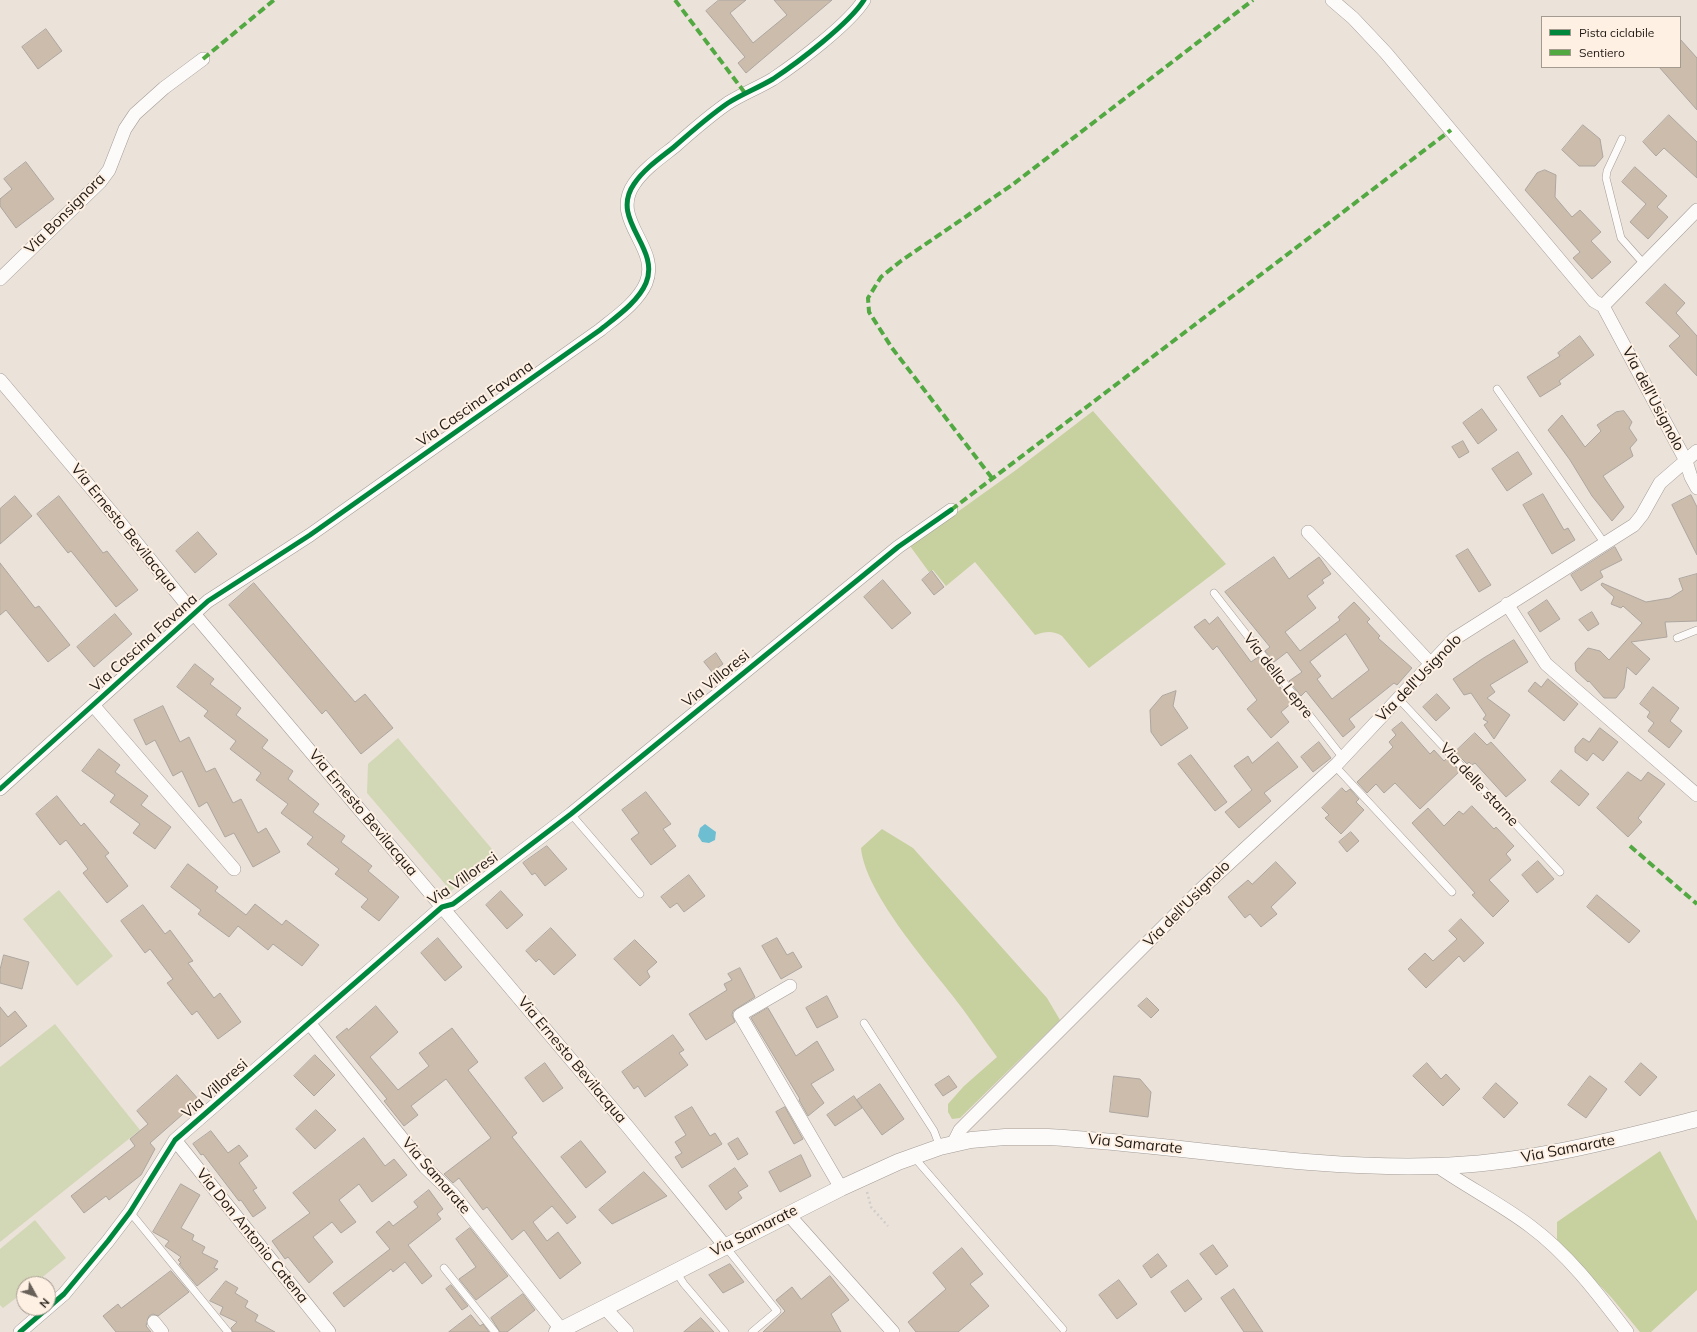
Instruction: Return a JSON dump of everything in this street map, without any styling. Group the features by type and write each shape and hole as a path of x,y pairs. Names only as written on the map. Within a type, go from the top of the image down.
{"street":[{"name":"Via Cascina Favana","path":"0,789 195,615 208,601 323,526 600,330 624,310 646,284 649,268 648,258 627,212 626,199 634,184 646,169 728,103 772,79 804,56 842,24 864,0"},
{"path":"1332,0 1353,18 1386,53 1594,301 1603,306 1697,210"},
{"name":"Via Bonsignora","path":"0,279 100,182 109,170 125,129 135,114 164,88 203,59"},
{"name":"Via dell'Usignolo","path":"947,1145 960,1130 1199,891 1339,762 1430,663 1460,634 1605,544 1638,521 1660,483 1686,461 1603,306"},
{"name":"Via Ernesto Bevilacqua","path":"0,380 88,483 195,615 442,907 725,1246"},
{"path":"1697,451 1686,461 1691,477 1697,488"},
{"name":"Via Villoresi","path":"20,1332 64,1294 130,1212 175,1140 310,1024 442,907 453,904 571,814 898,547 950,510"},
{"path":"1308,532 1430,663"},
{"path":"1507,604 1546,664 1697,795"},
{"path":"93,705 234,869"},
{"path":"790,986 740,1015 841,1188"},
{"name":"Via Samarate","path":"310,1024 425,1167 453,1194 559,1331 841,1188 913,1156 947,1145 1005,1137 1048,1137 1350,1165 1437,1166 1486,1163 1539,1156 1598,1145 1697,1119"},
{"name":"Via Don Antonio Catena","path":"175,1140 329,1332"},
{"path":"1437,1166 1510,1212 1544,1237 1587,1281 1627,1332"},
{"path":"788,1214 893,1332"},
{"path":"604,1308 627,1332"}],"lane":[{"path":"1622,140 1607,170 1606,178 1621,238 1644,264"},
{"path":"1497,389 1605,544"},
{"name":"Via della Lepre","path":"1214,593 1339,762 1452,892"},
{"path":"1677,638 1697,630"},
{"name":"Via delle starne","path":"1398,698 1560,872"},
{"path":"571,814 640,894"},
{"path":"864,1023 934,1131 947,1145"},
{"path":"913,1156 1063,1329"},
{"path":"130,1212 228,1332"},
{"path":"725,1246 778,1311 752,1332"},
{"path":"444,1268 495,1332"},
{"path":"675,1271 684,1284 725,1332"}],"path":[{"path":"866,1188 871,1207 888,1226"}],"green space":[{"path":"1093,411 1226,564 1089,668 1062,636 1048,632 1035,635 975,562 946,586 933,570 929,572 910,546 1016,470"},
{"path":"398,738 497,855 451,891 367,793 368,764"},
{"path":"882,829 913,848 1047,998 1060,1020 960,1118 952,1119 948,1112 948,1104 964,1086 997,1057 958,1003 912,945 884,905 873,885 865,866 861,848"},
{"path":"59,890 113,956 77,986 23,919"},
{"path":"55,1024 140,1130 0,1242 0,1067"},
{"path":"1660,1151 1697,1221 1697,1290 1651,1332 1640,1332 1611,1297 1557,1241 1557,1222"},
{"path":"35,1220 66,1258 44,1276 16,1276 16,1298 3,1308 0,1305 0,1249"}],"water":[{"path":"705,824 716,832 715,840 709,843 702,842 698,836 700,828"}],"building":[{"path":"719,0 746,0 730,13 753,43 787,15 774,0 832,0 746,73 738,63 745,57 706,11"},
{"path":"46,29 62,51 38,69 22,47"},
{"path":"1681,40 1697,58 1697,110 1660,68 1681,68"},
{"path":"1669,115 1697,142 1697,178 1664,148 1656,156 1643,142"},
{"path":"1583,125 1600,139 1603,157 1595,166 1579,166 1562,150"},
{"path":"26,162 54,199 16,228 0,206 0,199 12,189 4,179"},
{"path":"1635,167 1667,196 1657,207 1668,217 1648,239 1630,222 1646,204 1622,182"},
{"path":"1545,170 1556,175 1555,197 1572,217 1580,210 1601,232 1591,241 1611,262 1592,279 1573,258 1580,252 1525,190 1537,173"},
{"path":"1665,284 1685,303 1676,313 1697,336 1697,376 1669,346 1680,336 1646,303"},
{"path":"1580,336 1594,355 1559,381 1561,384 1540,397 1527,377 1560,356 1558,353"},
{"path":"1482,409 1497,430 1478,444 1463,423"},
{"path":"1624,411 1632,422 1629,428 1637,440 1630,448 1633,456 1603,476 1624,507 1612,521 1592,496 1570,460 1548,430 1562,415 1585,447 1601,431 1597,425 1616,412"},
{"path":"1463,441 1469,452 1459,458 1452,447"},
{"path":"1518,452 1532,474 1507,491 1492,469"},
{"path":"1543,494 1564,530 1568,528 1575,540 1552,554 1523,505"},
{"path":"1691,495 1697,507 1697,555 1672,505"},
{"path":"15,496 32,516 0,544 0,509"},
{"path":"59,496 103,553 107,551 138,590 116,607 71,551 68,553 37,514"},
{"path":"198,532 217,554 195,573 176,551"},
{"path":"1615,547 1622,560 1600,571 1603,577 1581,591 1571,575"},
{"path":"1468,549 1491,585 1479,592 1456,556"},
{"path":"1274,557 1289,579 1319,557 1331,574 1322,580 1324,583 1307,596 1316,608 1285,632 1300,651 1340,620 1338,617 1354,602 1370,619 1367,622 1380,636 1378,638 1412,668 1397,685 1394,683 1349,719 1355,727 1343,737 1306,691 1301,696 1289,681 1302,672 1287,652 1274,662 1265,651 1270,647 1225,592","holes":["1346,634 1369,670 1332,699 1317,679 1321,676 1310,662"]},
{"path":"0,563 35,608 39,606 70,645 48,662 6,610 0,615"},
{"path":"932,571 944,587 934,595 922,580"},
{"path":"1697,574 1697,621 1665,622 1667,637 1631,642 1650,659 1636,675 1627,667 1624,688 1616,698 1604,698 1589,681 1588,682 1576,671 1575,663 1588,648 1600,651 1609,660 1642,623 1623,606 1621,608 1611,604 1614,597 1601,585 1602,583 1646,602 1670,598 1683,590 1679,579"},
{"path":"883,580 911,613 892,629 864,597"},
{"path":"254,583 355,702 365,694 393,728 361,754 326,710 322,714 229,605"},
{"path":"1547,600 1560,619 1540,632 1528,613"},
{"path":"1592,612 1599,624 1588,631 1579,620"},
{"path":"115,614 132,634 94,667 77,647"},
{"path":"1218,617 1251,662 1258,657 1267,669 1265,670 1293,702 1281,712 1289,722 1271,738 1247,709 1257,700 1217,646 1213,650 1194,627 1205,619 1209,624"},
{"path":"1514,640 1528,662 1490,685 1495,692 1487,698 1510,715 1494,739 1484,725 1488,722 1483,719 1486,715 1471,693 1464,695 1453,679 1482,659"},
{"path":"716,653 723,664 712,672 704,662"},
{"path":"195,664 214,679 210,684 241,708 236,715 268,740 262,748 293,771 288,779 319,804 313,812 345,836 341,842 372,866 368,871 399,897 379,921 361,907 368,899 335,874 339,869 307,844 313,837 281,813 288,804 256,780 261,773 230,749 236,741 204,716 208,711 177,687"},
{"path":"1548,679 1578,704 1564,721 1528,691 1535,682 1541,687"},
{"path":"1653,687 1679,708 1670,721 1682,731 1669,748 1648,731 1654,723 1647,717 1650,712 1640,704"},
{"path":"1176,691 1173,706 1188,728 1161,746 1151,732 1150,710 1162,696"},
{"path":"1437,694 1450,708 1436,721 1423,707"},
{"path":"163,706 180,742 189,737 206,772 215,768 233,803 241,799 258,833 266,828 280,852 253,867 234,833 225,837 207,802 199,807 182,771 173,776 155,740 146,745 134,720"},
{"path":"1402,722 1430,754 1434,750 1444,761 1447,758 1460,771 1420,809 1395,783 1384,793 1376,784 1367,793 1357,782 1393,747 1389,742 1396,735 1392,730"},
{"path":"1600,728 1618,742 1603,761 1593,753 1587,761 1575,752 1575,747 1583,738 1589,742"},
{"path":"1475,733 1487,745 1491,742 1526,780 1506,797 1475,763 1472,765 1469,762 1467,764 1455,752"},
{"path":"1278,742 1298,767 1264,793 1271,801 1239,828 1225,812 1252,790 1234,766 1248,756 1252,763"},
{"path":"1319,742 1331,758 1313,772 1301,757"},
{"path":"99,749 120,765 115,772 148,796 141,805 171,827 155,849 133,833 140,824 110,802 115,795 82,771"},
{"path":"1191,755 1227,802 1215,811 1178,764"},
{"path":"1561,770 1589,794 1579,806 1551,782"},
{"path":"1628,772 1641,781 1648,772 1665,784 1638,818 1642,822 1628,837 1597,808"},
{"path":"1342,788 1346,792 1350,789 1359,799 1356,802 1364,810 1341,834 1325,818 1329,815 1322,808"},
{"path":"646,792 671,824 663,829 676,846 651,865 631,839 639,833 622,810"},
{"path":"57,796 81,826 84,823 109,853 105,856 128,886 107,903 83,873 88,869 66,840 60,845 36,814"},
{"path":"1472,806 1494,829 1496,827 1514,846 1506,854 1511,860 1489,880 1509,901 1493,917 1472,895 1475,893 1412,823 1428,808 1444,826 1459,811 1463,814"},
{"path":"1351,832 1359,841 1347,852 1339,842"},
{"path":"547,846 567,869 545,886 535,873 532,875 523,863"},
{"path":"1538,861 1554,879 1537,893 1522,875"},
{"path":"1276,862 1296,883 1271,907 1277,914 1261,927 1250,914 1245,918 1228,897 1248,880 1252,884"},
{"path":"188,864 218,887 215,891 246,915 255,904 282,925 286,920 319,945 302,966 273,944 268,950 238,926 229,937 198,914 201,910 171,887"},
{"path":"689,875 705,896 684,912 677,903 670,908 661,897"},
{"path":"501,891 523,915 507,929 486,905"},
{"path":"1597,895 1640,931 1629,943 1587,907"},
{"path":"143,905 165,934 170,930 193,961 188,963 214,998 220,993 241,1022 218,1039 197,1011 192,1015 167,983 173,979 150,949 145,953 121,921"},
{"path":"1461,919 1484,943 1464,962 1459,956 1426,988 1408,969 1425,953 1433,961 1457,939 1449,931"},
{"path":"551,928 576,955 554,975 539,959 536,962 526,951"},
{"path":"438,938 462,967 445,981 421,953"},
{"path":"777,938 787,955 793,952 802,967 781,979 762,946"},
{"path":"635,940 657,962 647,971 650,977 640,986 614,959"},
{"path":"4,955 29,962 22,989 0,983 0,970"},
{"path":"740,968 755,997 733,1011 732,1015 735,1022 706,1040 689,1014 727,990 724,984 732,980 728,974"},
{"path":"827,996 838,1017 817,1028 806,1008"},
{"path":"1147,998 1159,1010 1151,1018 1138,1006"},
{"path":"376,1006 398,1032 370,1057 398,1090 429,1066 419,1053 452,1028 478,1062 468,1070 517,1133 512,1137 576,1217 567,1224 552,1206 533,1222 547,1241 558,1232 581,1263 560,1279 524,1230 512,1240 487,1207 483,1210 459,1178 453,1183 444,1174 491,1138 446,1079 411,1106 418,1115 404,1126 384,1101 387,1099 336,1037 347,1028 348,1030"},
{"path":"0,1007 8,1017 15,1011 27,1026 0,1047"},
{"path":"768,1008 796,1056 817,1041 834,1070 811,1084 824,1103 808,1116 799,1100 800,1099 751,1018"},
{"path":"673,1035 684,1050 679,1053 688,1065 645,1097 638,1086 634,1089 622,1072"},
{"path":"315,1055 335,1075 314,1096 294,1076"},
{"path":"545,1063 563,1088 543,1102 525,1078"},
{"path":"1427,1063 1441,1079 1446,1074 1460,1089 1443,1106 1413,1076"},
{"path":"1641,1063 1657,1077 1640,1096 1625,1082"},
{"path":"177,1075 199,1100 150,1143 155,1149 141,1175 109,1200 106,1196 84,1213 71,1196 135,1146 130,1139 148,1124 137,1111"},
{"path":"949,1076 957,1087 943,1096 935,1085"},
{"path":"1114,1076 1140,1079 1151,1092 1148,1117 1110,1112"},
{"path":"1590,1076 1607,1089 1586,1118 1568,1105"},
{"path":"1496,1083 1518,1103 1504,1118 1483,1098"},
{"path":"880,1084 904,1119 882,1135 857,1100"},
{"path":"854,1096 862,1108 835,1126 827,1115"},
{"path":"692,1107 710,1136 715,1133 722,1144 682,1168 675,1157 682,1153 675,1142 686,1135 675,1117"},
{"path":"785,1107 803,1139 794,1144 776,1112"},
{"path":"316,1110 336,1130 315,1149 296,1129"},
{"path":"211,1131 228,1153 239,1145 248,1156 239,1163 257,1188 253,1190 266,1208 253,1217 241,1200 239,1201 203,1154 201,1155 193,1144"},
{"path":"364,1138 385,1166 394,1159 407,1175 372,1202 359,1184 339,1200 356,1222 341,1233 332,1222 313,1237 333,1262 309,1283 288,1257 285,1259 272,1241 310,1213 293,1193"},
{"path":"738,1138 748,1154 738,1160 728,1144"},
{"path":"581,1141 606,1172 586,1188 561,1157"},
{"path":"801,1155 811,1176 780,1192 769,1172"},
{"path":"735,1168 748,1186 738,1192 742,1198 726,1210 709,1186"},
{"path":"644,1172 667,1196 612,1224 599,1210"},
{"path":"181,1184 200,1195 181,1228 194,1235 192,1240 205,1247 202,1253 218,1261 214,1268 218,1269 197,1286 179,1264 181,1263 178,1260 181,1257 165,1246 169,1241 153,1232"},
{"path":"429,1190 443,1209 437,1214 441,1219 408,1245 432,1276 422,1284 405,1262 393,1272 391,1269 344,1307 333,1293 390,1249 376,1232 389,1221 393,1226 418,1207 414,1202"},
{"path":"470,1228 508,1276 476,1300 459,1279 476,1267 456,1239"},
{"path":"1213,1245 1228,1266 1216,1275 1200,1254"},
{"path":"962,1248 983,1274 970,1284 989,1306 958,1332 916,1332 908,1322 946,1289 933,1273"},
{"path":"1158,1254 1167,1266 1151,1278 1143,1266"},
{"path":"730,1264 744,1282 723,1293 709,1275"},
{"path":"171,1271 189,1292 158,1316 153,1314 149,1316 146,1326 151,1332 116,1332 103,1316 118,1304 121,1308"},
{"path":"830,1276 849,1300 831,1314 841,1332 763,1332 785,1311 776,1300 792,1287 801,1299"},
{"path":"1119,1280 1137,1304 1117,1319 1099,1295"},
{"path":"1188,1280 1202,1299 1185,1312 1171,1292"},
{"path":"226,1281 238,1288 235,1293 248,1301 245,1307 258,1315 255,1321 275,1332 233,1332 231,1328 237,1322 220,1314 223,1307 210,1301"},
{"path":"451,1285 468,1306 462,1310 446,1289"},
{"path":"1234,1289 1263,1332 1244,1332 1221,1298"},
{"path":"523,1294 535,1310 507,1332 500,1332 491,1318"},
{"path":"471,1315 480,1326 483,1324 489,1332 449,1332"},
{"path":"701,1318 714,1332 684,1332"}],"marked path":[{"path":"203,59 274,0"},
{"path":"675,0 745,93"},
{"path":"992,478 892,348 869,312 868,298 881,277 901,261 1012,185 1253,0"},
{"path":"951,510 1451,130"},
{"path":"1630,846 1697,904"}],"cycle path":[{"path":"0,789 208,601 310,535 600,330 626,309 638,297 646,283 649,270 647,257 627,210 628,197 634,184 642,173 721,108 773,79 808,53 847,20 864,0"},
{"path":"20,1332 64,1294 108,1241 130,1212 175,1140 442,907 453,904 571,814 898,547 951,510"}]}
